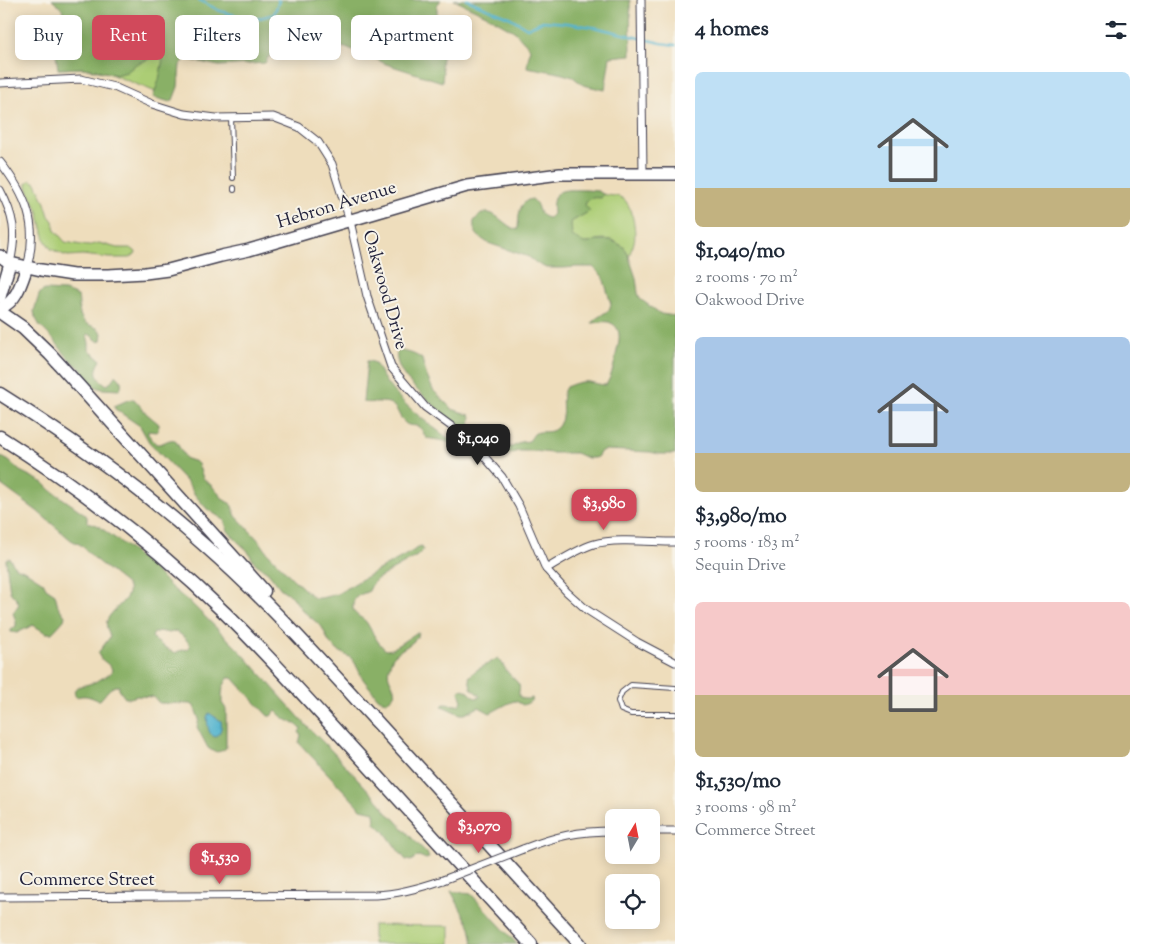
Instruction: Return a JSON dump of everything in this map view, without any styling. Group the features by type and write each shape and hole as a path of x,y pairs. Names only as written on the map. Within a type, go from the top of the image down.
{"highway":[{"path":"0,305 50,354 248,572 278,608 292,629"},
{"path":"0,394 75,443 149,498 225,564 292,629 580,944"},
{"path":"0,437 54,473 124,524 225,613 278,667 531,944"}],"main road":[{"name":"Hebron Avenue","path":"0,256 5,264 84,275 124,275 168,270 249,250 467,186 560,174 675,174"},
{"path":"5,264 0,305 8,305 13,300 27,267"}],"street":[{"path":"641,0 643,174"},
{"name":"Oakwood Drive","path":"0,83 81,79 114,87 152,104 184,114 216,118 273,117 299,127 318,142 332,164 350,221 368,296 391,366 425,407 470,440 502,477 519,506 546,569 567,592 587,610 637,642 675,662"},
{"path":"0,162 17,185 29,214 32,239 27,267"},
{"path":"0,190 9,208 13,222 14,242 5,264"},
{"path":"546,569 561,559 593,544 613,541 675,542"},
{"name":"Commerce Street","path":"0,897 394,894 442,880 548,840 566,835 605,831"},
{"path":"660,831 675,831"}],"lane":[{"path":"231,117 233,178"},
{"path":"675,688 631,685 622,692 618,701 621,710 632,714 675,714"}],"green space":[{"path":"52,0 441,0 437,5 437,15 351,15 351,49 341,47 341,15 269,15 269,56 265,63 219,66 191,60 259,60 259,15 175,15 175,60 185,60 180,65 178,87 173,100 170,102 153,97 159,80 163,60 165,60 165,15 92,15 92,60 147,60 136,64 127,72 115,75 83,68 58,69 57,60 82,60 82,15 61,15 63,10"},
{"path":"454,0 630,0 631,55 610,57 605,90 583,85 573,77 527,67 530,48 514,31"},
{"path":"171,50 171,98 108,73 83,68 58,69 112,60 165,60 165,51"},
{"path":"378,60 442,60 442,82"},
{"path":"31,180 36,183 49,216 53,221 55,230 65,242 87,246 99,243 117,248 131,248 136,252 135,254 130,258 68,256 51,249 45,240 38,211 27,187 27,183"},
{"path":"566,190 598,191 603,195 601,198 589,199 585,205 590,211 571,222 572,236 584,243 596,240 611,240 624,247 636,278 640,299 661,314 675,316 675,454 605,450 601,451 595,458 587,458 576,453 534,451 518,451 500,457 496,456 491,450 493,446 512,447 521,442 529,441 534,434 556,428 562,416 563,396 566,387 583,382 606,385 614,367 619,333 618,329 609,322 592,323 609,310 611,304 603,277 593,267 546,268 529,257 488,243 475,232 474,221 480,215 490,213 517,230 520,210 527,200 532,199 535,201 540,213 549,218 553,214 554,198 557,194"},
{"path":"603,194 618,196 626,201 629,206 635,237 629,257 620,245 611,240 601,239 584,243 574,238 571,234 571,222 588,212 585,205 586,202"},
{"path":"45,290 65,291 78,296 82,318 87,324 97,328 102,333 99,342 89,334 87,335 89,350 101,360 97,368 98,377 107,385 117,376 121,383 119,390 95,387 87,381 80,368 69,359 40,326 34,311 39,295"},
{"path":"397,352 411,353 422,359 433,390 452,409 470,415 470,423 477,435 467,432 459,426 409,382 398,364"},
{"path":"367,361 375,363 389,387 406,405 458,445 459,448 445,441 426,438 418,427 405,423 391,404 385,402 363,402"},
{"path":"134,399 159,424 157,432 148,431 148,434 156,444 175,440 185,457 198,464 203,478 224,500 231,504 236,516 267,552 314,598 337,594 422,546 423,550 417,556 377,579 369,591 358,596 353,602 354,612 366,621 386,650 392,649 416,633 419,633 414,641 393,657 388,673 394,690 392,698 386,702 378,698 363,679 351,658 337,650 329,642 322,627 302,610 292,596 281,589 268,572 256,564 247,550 228,531 224,520 207,509 187,482 149,442 140,426 115,409 115,405"},
{"path":"0,456 20,471 44,483 52,491 85,514 87,522 97,525 150,566 242,653 307,726 382,805 387,813 427,853 429,858 426,859 419,856 411,861 406,860 385,832 375,823 374,812 361,809 299,743 301,735 299,732 301,729 276,711 271,716 268,716 233,678 228,678 223,687 222,703 226,709 226,748 219,752 208,748 197,727 199,719 194,706 191,704 160,703 154,697 137,696 125,698 119,690 119,686 111,688 100,700 86,696 76,697 75,691 78,687 95,682 111,673 112,669 100,658 98,653 110,637 107,627 109,616 128,594 128,589 126,584 97,561 81,545 71,540 37,511 0,484","holes":["159,631 169,633 176,631 186,640 190,647 175,653 152,637 154,633"]},
{"path":"8,558 15,567 26,571 43,582 46,588 55,594 58,606 65,616 64,620 52,633 46,633 33,625 17,633 11,632 16,626 13,613 19,604 10,592 6,561"},
{"path":"498,658 519,685 520,697 533,699 523,705 513,701 490,713 479,707 465,714 460,714 442,706 444,704 460,704 462,701 459,692 462,689 468,691 475,698 480,697 471,688 469,677 475,671"},
{"path":"451,891 471,894 517,944 473,944 470,927"},
{"path":"373,925 450,926 450,944 373,944"}],"water":[{"path":"209,713 221,721 221,730 215,737 212,736 208,729 207,717"}],"waterway":[{"path":"199,0 220,11 253,20 274,14 278,0"},
{"path":"467,0 511,18 527,28 543,21 567,23 675,45"}]}
